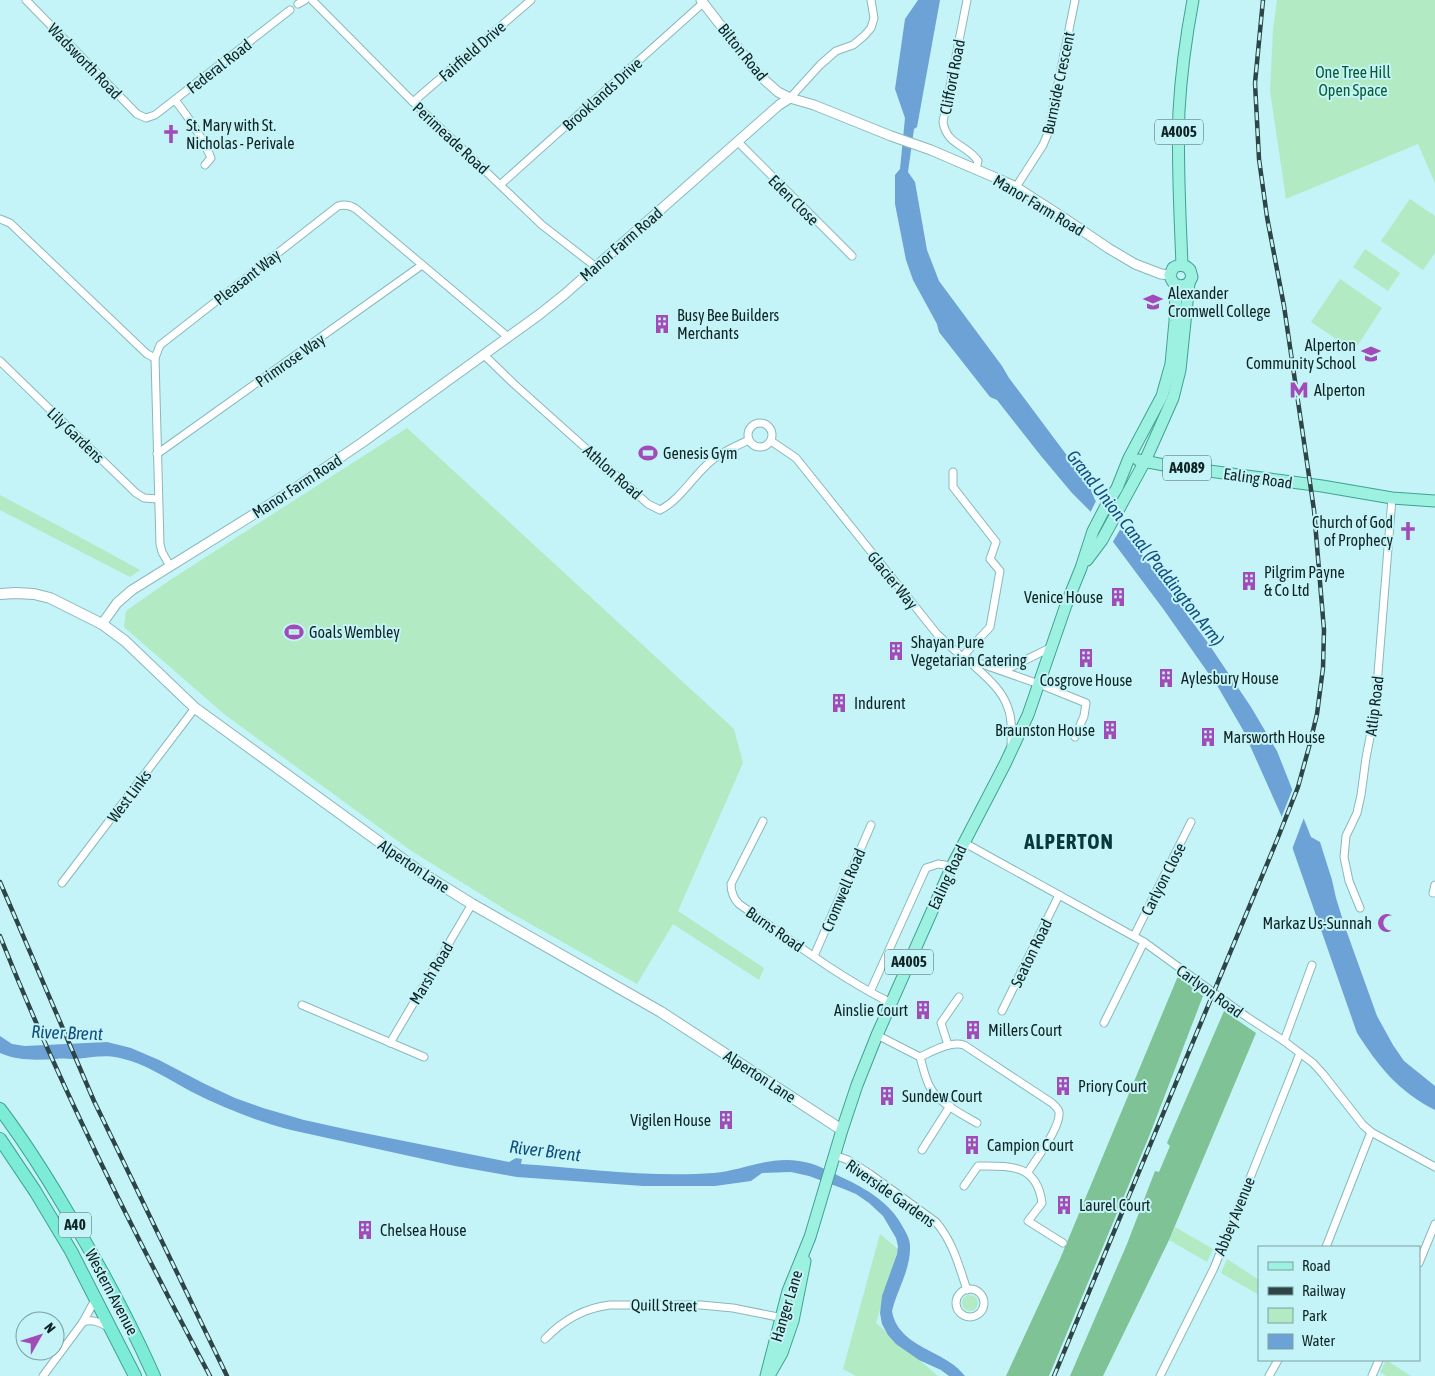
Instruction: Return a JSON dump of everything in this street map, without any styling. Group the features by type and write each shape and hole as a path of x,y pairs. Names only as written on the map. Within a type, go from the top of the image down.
{"highway":[{"name":"Western Avenue","path":"0,1109 49,1181 85,1241 141,1346 154,1376"},
{"name":"Western Avenue","path":"0,1139 35,1191 71,1251 135,1376"},
{"name":"A40","path":"141,1346 161,1376"}],"main road":[{"name":"A4005","path":"1182,265 1179,111 1192,0"},
{"path":"1182,265 1187,267 1191,273 1189,283 1182,286 1173,280 1174,268 1176,266 1182,265"},
{"name":"A4005","path":"1129,458 1162,396 1170,369 1175,321 1173,280"},
{"name":"A4005","path":"1145,461 1173,398 1180,370 1189,283"},
{"name":"A4089","path":"1129,458 1145,461"},
{"name":"Ealing Road","path":"824,1191 857,1085 877,1035 963,842 1028,715 1093,531 1117,488 1129,458"},
{"path":"1117,488 1132,468 1145,461"},
{"name":"Ealing Road","path":"1081,568 1102,540 1145,461 1392,498 1435,501"},
{"name":"Alperton Lane","path":"0,594 34,594 50,598 102,624 125,641 195,708 422,873 472,904 661,1012 842,1130"},
{"name":"Hanger Lane","path":"767,1376 788,1291 810,1237 824,1191"},
{"name":"Hanger Lane","path":"767,1376 782,1353 793,1321 810,1237"}],"street":[{"name":"Wadsworth Road","path":"26,0 137,114 146,118"},
{"name":"Perimeade Road","path":"312,0 413,102 542,225 596,267"},
{"name":"Fairfield Drive","path":"413,102 531,0"},
{"path":"790,98 820,65 836,51 853,45 872,28 874,18 871,0"},
{"name":"Clifford Road","path":"967,0 943,122 944,131 950,138 975,156 978,161 976,169"},
{"name":"Burnside Crescent","path":"1016,187 1043,146 1048,132 1075,0"},
{"name":"Bilton Road","path":"702,2 759,75 778,92 790,98"},
{"name":"Brooklands Drive","path":"500,185 702,2"},
{"name":"Federal Road","path":"146,118 155,115 176,100 290,10"},
{"name":"Manor Farm Road","path":"102,624 117,603 132,590 288,494 540,314 779,105 790,98 814,105 931,150 1016,187 1135,264 1173,280"},
{"path":"176,100 205,144 211,158 205,165"},
{"name":"Eden Close","path":"738,142 852,256"},
{"name":"Pleasant Way","path":"155,358 160,345 338,206 351,205 508,337"},
{"path":"0,219 10,222 146,354 155,358 160,544 170,566"},
{"name":"Primrose Way","path":"157,454 422,265"},
{"name":"Athlon Road","path":"484,355 648,504 660,510 670,505 710,462 719,455 749,440"},
{"name":"Lily Gardens","path":"0,361 136,493 144,498 158,499"},
{"path":"760,422 769,425 773,433 771,441 766,446 754,446 749,440 747,434 752,425 760,422"},
{"name":"Glacier Way","path":"771,441 796,458 937,634 964,658 1039,684 1086,704 1084,716 1075,737"},
{"path":"953,472 953,488 996,542 990,560 1000,571 990,627 964,658 993,684 1009,708 1010,752"},
{"name":"Atlip Road","path":"1360,908 1344,857 1346,836 1357,813 1361,795 1375,711 1392,498"},
{"path":"992,669 1009,668 1052,647"},
{"name":"West Links","path":"62,883 195,708"},
{"name":"Burns Road","path":"763,821 730,884 732,894 740,904 814,956 870,992 891,1003"},
{"name":"Carlyon Close","path":"1134,936 1191,822"},
{"name":"Cromwell Road","path":"814,956 871,824"},
{"name":"Carlyon Road","path":"963,842 1144,942 1246,1017 1284,1041 1313,1063 1363,1125 1371,1132 1435,1167"},
{"path":"870,992 926,868 938,864 952,866"},
{"name":"Seaton Road","path":"1002,1011 1059,895"},
{"name":"Marsh Road","path":"390,1042 472,904"},
{"path":"1104,1023 1144,942"},
{"path":"1284,1041 1312,965"},
{"path":"948,1046 941,1023 959,997"},
{"path":"302,1005 424,1057"},
{"path":"877,1035 920,1057 933,1092 950,1106 977,1123"},
{"path":"920,1057 948,1046 964,1045 1052,1103 1058,1109 1059,1115 1052,1135 1028,1172"},
{"name":"Abbey Avenue","path":"1160,1376 1214,1268 1300,1053"},
{"path":"922,1150 950,1106"},
{"path":"1326,1246 1371,1132"},
{"name":"Riverside Gardens","path":"834,1155 848,1160 870,1174 936,1222 954,1249 967,1290"},
{"path":"964,1186 978,1166 1001,1166 1028,1172 1040,1192 1042,1203 1028,1221 1063,1243"},
{"path":"1420,1261 1435,1224"},
{"path":"43,1376 83,1322 96,1298"},
{"name":"Quill Street","path":"545,1339 555,1328 579,1313 598,1306 610,1305 701,1305 733,1308 793,1321"},
{"path":"83,1322 92,1320 111,1328"},
{"path":"1269,1376 1277,1361"},
{"path":"1372,1376 1379,1361"}],"green space":[{"name":"One Tree Hill Open Space","path":"1277,0 1435,0 1435,183 1418,144 1286,199 1270,91 1273,30"},
{"path":"1410,199 1435,216 1435,253 1423,270 1381,241"},
{"path":"1365,249 1400,273 1388,291 1353,267"},
{"path":"1340,279 1382,308 1354,351 1311,322"},
{"path":"407,428 734,729 743,763 678,911 764,968 759,980 673,924 637,984 511,913 410,850 224,714 124,627 126,611 170,580"},
{"path":"0,495 140,570 130,577 0,510"},
{"path":"1178,976 1203,996 1150,1134 1049,1376 1006,1376 1060,1259"},
{"path":"1224,1011 1256,1033 1169,1240 1103,1376 1070,1376 1127,1244 1155,1171 1159,1172 1170,1146 1167,1143"},
{"path":"1175,1227 1213,1249 1207,1262 1169,1240"},
{"path":"880,1234 898,1249 876,1323 938,1376 856,1376 843,1369"},
{"path":"1227,1259 1258,1279 1258,1294 1221,1273"},
{"path":"967,1295 973,1295 978,1300 976,1309 967,1311 962,1306 962,1300"},
{"path":"1386,1361 1388,1361 1411,1376 1386,1376 1380,1372"}],"water":[{"path":"918,0 940,0 917,127 914,129 908,172 915,182 927,250 939,281 1089,485 1095,500 1120,530 1125,531 1208,643 1251,707 1277,751 1311,837 1320,842 1345,927 1377,1016 1404,1061 1435,1086 1435,1110 1410,1095 1390,1077 1373,1057 1357,1033 1281,815 1243,730 1218,687 1164,610 1090,511 1041,456 997,400 990,397 939,332 937,324 913,280 906,260 895,204 895,175 900,169 905,118 895,89 905,19"},
{"path":"0,1036 12,1044 25,1046 107,1042 131,1048 235,1098 263,1108 304,1120 354,1131 509,1162 516,1158 522,1159 521,1164 666,1174 714,1173 778,1160 799,1161 815,1165 869,1192 885,1204 899,1220 907,1235 910,1255 892,1311 896,1323 903,1333 913,1341 957,1367 965,1376 949,1376 941,1370 919,1360 896,1344 888,1335 882,1324 880,1313 882,1296 897,1254 896,1238 883,1216 869,1203 856,1194 809,1176 791,1172 762,1173 751,1181 715,1186 643,1186 517,1177 455,1166 291,1130 228,1109 129,1060 103,1056 75,1059 20,1059 0,1053"}],"pier":[{"path":"1097,499 1121,528 1111,545 1089,515"},
{"path":"1293,788 1305,815 1291,852 1280,821"}],"railway":[{"path":"1054,1376 1277,840 1298,787 1317,714 1323,668 1324,630 1314,510 1284,306 1267,217 1259,159 1255,83 1263,0"},
{"path":"0,882 94,1101 227,1376"},
{"path":"0,936 47,1048 99,1159 210,1376"}],"place":[{"name":"St. Mary with St. Nicholas - Perivale","path":"171,134"},
{"name":"Alexander Cromwell College","path":"1153,302"},
{"name":"Busy Bee Builders Merchants","path":"662,324"},
{"name":"Alperton Community School","path":"1371,354"},
{"name":"Alperton","path":"1299,390"},
{"name":"Genesis Gym","path":"648,453"},
{"name":"Church of God of Prophecy","path":"1408,531"},
{"name":"Pilgrim Payne & Co Ltd","path":"1249,581"},
{"name":"Venice House","path":"1118,597"},
{"name":"Goals Wembley","path":"294,632"},
{"name":"Shayan Pure Vegetarian Catering","path":"896,651"},
{"name":"Cosgrove House","path":"1086,658"},
{"name":"Aylesbury House","path":"1166,678"},
{"name":"Indurent","path":"839,703"},
{"name":"Braunston House","path":"1110,730"},
{"name":"Marsworth House","path":"1208,737"},
{"name":"Markaz Us-Sunnah","path":"1387,923"},
{"name":"Ainslie Court","path":"923,1010"},
{"name":"Millers Court","path":"973,1030"},
{"name":"Priory Court","path":"1063,1086"},
{"name":"Sundew Court","path":"887,1096"},
{"name":"Vigilen House","path":"726,1120"},
{"name":"Campion Court","path":"972,1145"},
{"name":"Laurel Court","path":"1064,1205"},
{"name":"Chelsea House","path":"365,1230"}],"district":[{"name":"ALPERTON","path":"1069,842"}],"water label":[{"name":"Grand Union Canal (Paddington Arm)","path":"1145,548"},
{"name":"River Brent","path":"67,1033"},
{"name":"River Brent","path":"545,1151"}]}
